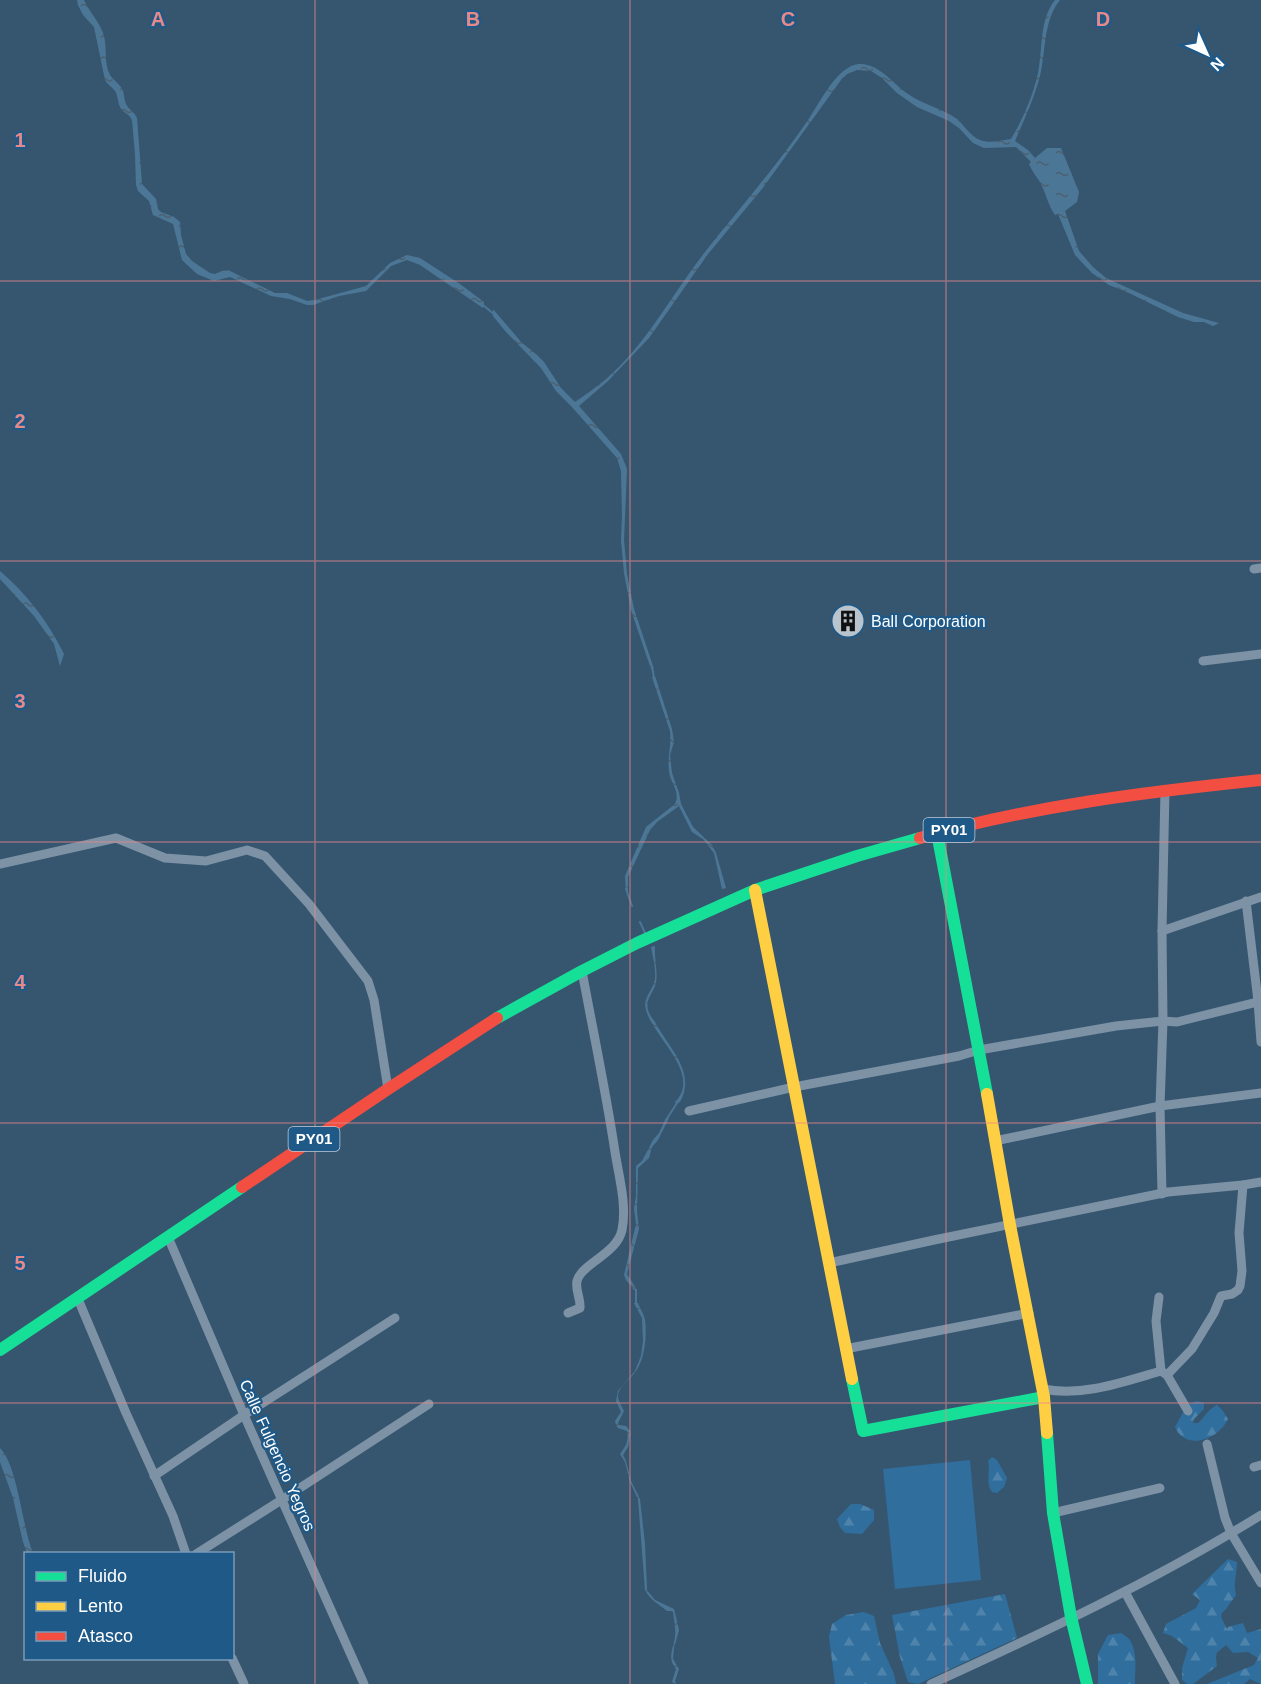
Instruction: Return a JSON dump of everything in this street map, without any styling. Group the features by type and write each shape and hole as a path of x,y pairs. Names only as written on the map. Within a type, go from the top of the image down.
{"main road":[{"name":"PY01","path":"0,1350 388,1089 518,1006 651,936 755,890 857,856 937,833 1072,803 1261,780"},
{"path":"937,833 1010,1225 1044,1393 1053,1513 1071,1617 1087,1684"},
{"path":"755,890 863,1431 1044,1393"}],"street":[{"path":"1203,661 1261,654"},
{"path":"1162,1194 1160,1106 1165,790"},
{"path":"0,864 116,837 165,858 206,861 247,850 266,856 309,904 368,981 375,1000 388,1089"},
{"path":"1162,931 1261,897"},
{"path":"1245,901 1260,1001 1261,1042"},
{"path":"568,1313 580,1308 577,1280 615,1245 621,1233 623,1218 623,1202 610,1123 582,971"},
{"path":"689,1111 794,1087 979,1050 1116,1026 1163,1021 1177,1022 1260,1001"},
{"path":"995,1141 1160,1106 1261,1093"},
{"path":"829,1263 1162,1194 1261,1182"},
{"path":"1044,1393 1114,1385 1164,1373 1192,1349 1214,1313 1221,1296 1232,1294 1240,1286 1242,1271 1239,1233 1244,1185"},
{"name":"Calle Fulgencio Yegros","path":"168,1237 186,1284 364,1684"},
{"path":"1159,1297 1155,1321 1164,1373 1188,1411"},
{"path":"78,1299 173,1516 185,1552"},
{"path":"845,1349 1029,1313"},
{"path":"154,1476 395,1318"},
{"path":"199,1552 429,1404"},
{"path":"1207,1444 1225,1518 1231,1533 1261,1583"},
{"path":"1053,1513 1160,1488"},
{"path":"931,1684 1125,1592 1261,1515"},
{"path":"1125,1592 1175,1684"},
{"path":"232,1660 244,1684"}],"green space":[{"path":"1197,1401 1204,1403 1204,1409 1193,1423 1198,1423 1217,1405 1228,1419 1224,1426 1210,1437 1194,1441 1180,1435 1175,1427 1187,1405"},
{"path":"992,1457 997,1460 1007,1478 1004,1487 997,1493 992,1492 989,1484 988,1461"},
{"path":"970,1460 981,1580 895,1589 883,1469"},
{"path":"851,1504 860,1504 874,1510 874,1520 862,1534 845,1533 837,1519"},
{"path":"1228,1559 1237,1562 1236,1595 1221,1617 1227,1629 1243,1623 1247,1633 1261,1629 1261,1684 1250,1679 1244,1684 1207,1684 1254,1665 1258,1658 1248,1652 1233,1653 1226,1645 1217,1653 1217,1666 1193,1684 1187,1684 1182,1680 1182,1668 1188,1648 1172,1636 1163,1633 1166,1624 1196,1608 1200,1600 1192,1594"},
{"path":"1005,1594 1017,1638 918,1684 908,1682 900,1657 892,1615"},
{"path":"864,1612 874,1616 880,1643 896,1684 835,1684 829,1637 832,1624 846,1615"},
{"path":"1121,1633 1129,1639 1134,1649 1135,1684 1098,1684 1098,1654 1108,1635"}],"water":[{"path":"77,0 84,0 101,29 108,70 111,77 121,87 127,105 137,118 142,184 156,199 161,212 180,222 186,254 192,261 210,273 215,274 228,270 275,293 287,293 307,301 366,286 390,263 407,255 420,258 460,284 484,302 483,308 420,265 407,260 391,266 366,291 339,296 313,305 271,296 230,277 214,281 197,274 182,260 173,224 153,215 149,201 138,191 132,120 120,108 115,91 105,80 94,27 83,15"},
{"path":"1055,0 1060,0 1048,27 1040,76 1015,141 1035,158 1047,148 1061,148 1079,192 1077,202 1065,211 1079,251 1093,267 1106,278 1183,313 1219,323 1213,326 1178,317 1109,285 1092,273 1075,255 1058,214 1055,215 1040,182 1030,167 1031,162 1016,147 984,148 973,143 949,121 917,107 871,71 857,70 847,74 762,189 708,254 649,338 608,381 579,406 621,454 627,469 624,540 627,574 634,609 654,669 651,669 631,610 624,573 621,540 621,471 617,458 556,391 541,368 506,332 493,316 493,309 522,343 544,362 561,388 575,402 605,380 633,351 705,252 782,156 829,88 843,72 859,64 873,67 914,98 957,119 977,138 987,142 1011,139 1033,90 1040,64 1046,16"},
{"path":"0,571 28,599 51,631 64,654 60,666 54,644 34,616 0,579"},
{"path":"655,676 672,729 674,742 670,755 672,773 681,804 693,827 712,845 726,888 722,889 714,853 703,839 692,832 679,806 650,830 628,877 628,891 626,892 625,876 646,827 675,804 676,800 669,770 670,731 652,677"},
{"path":"655,946 656,983 647,1006 683,1070 684,1091 680,1102 674,1103 682,1092 683,1080 680,1068 650,1021 645,1006 655,979 651,947"},
{"path":"666,1118 669,1118 652,1147 649,1158 638,1168 639,1229 627,1274 637,1290 634,1290 624,1275 636,1224 634,1208 636,1166 642,1161"},
{"path":"634,1303 638,1303 644,1318 645,1347 639,1366 618,1394 618,1400 624,1411 618,1423 626,1426 631,1432 628,1447 623,1455 631,1481 640,1499 647,1590 655,1600 674,1609 679,1630 673,1659 679,1669 676,1684 672,1682 676,1669 671,1657 675,1634 673,1612 667,1611 655,1602 645,1590 638,1499 620,1454 628,1438 627,1431 618,1428 615,1421 621,1412 616,1401 618,1391 635,1371 641,1356 642,1318"},
{"path":"0,1448 11,1468 33,1552 27,1552 23,1542 13,1498 0,1462"}],"waterway":[{"path":"483,305 495,315"},
{"path":"652,666 654,678"},
{"path":"626,889 632,906"},
{"path":"640,922 645,933"},
{"path":"666,1120 679,1100"},
{"path":"636,1290 636,1305"}],"traffic: fast":[{"path":"937,833 987,1094"},
{"path":"497,1018 637,943 755,890 920,838"},
{"path":"0,1350 242,1187"},
{"path":"852,1379 863,1431 1044,1397"},
{"path":"1047,1433 1053,1513 1071,1617 1087,1684"}],"traffic: slow":[{"path":"755,890 852,1379"},
{"path":"987,1094 1044,1397 1047,1433"}],"traffic: jam":[{"path":"920,838 1004,817 1089,801 1261,780"},
{"path":"242,1187 497,1018"}],"place":[{"name":"Ball Corporation","path":"848,621"}]}
